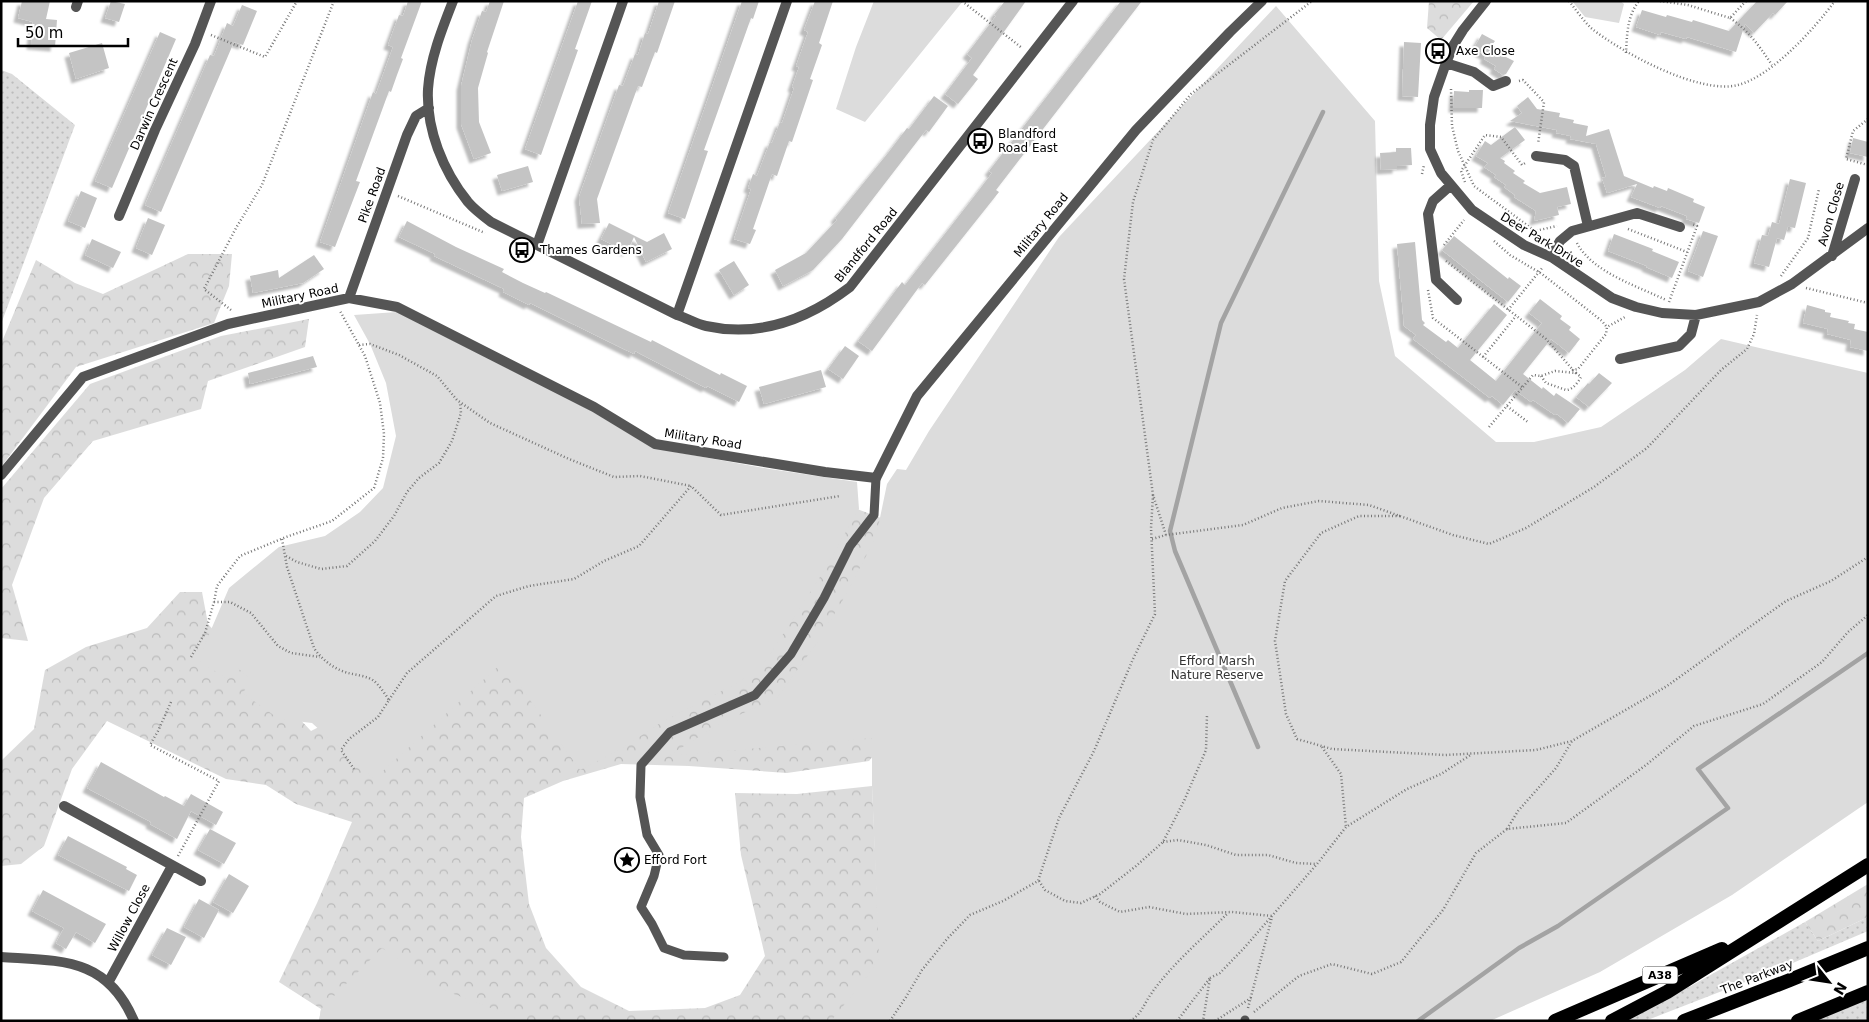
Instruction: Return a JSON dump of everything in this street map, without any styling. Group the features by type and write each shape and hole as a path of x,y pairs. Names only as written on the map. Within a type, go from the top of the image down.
{"highway":[{"name":"A38","path":"1612,1021 1666,992 1868,865"},
{"name":"A38","path":"1555,1021 1765,930"},
{"name":"The Parkway","path":"1684,1021 1868,948"},
{"path":"1798,1021 1868,992"}],"street":[{"name":"Darwin Crescent","path":"119,216 200,31 211,1"},
{"path":"429,108 428,88 432,67 440,36 453,1"},
{"path":"537,245 623,1"},
{"path":"677,315 787,1"},
{"name":"Blandford Road","path":"429,108 434,140 449,175 469,203 491,222 677,315 704,326 757,330 782,325 808,314 850,287 1073,1"},
{"name":"Military Road","path":"1,475 83,377 228,324 349,298 397,307 594,407 655,444 825,472 876,478 917,396 1136,130 1262,1"},
{"name":"Deer Park Drive","path":"1486,1 1463,30 1453,46 1446,63 1434,97 1430,125 1430,149 1441,173 1472,210 1524,245 1551,257 1612,298 1645,309 1665,313 1696,314 1758,302 1792,284 1868,228"},
{"path":"1446,63 1474,72 1493,86 1506,81"},
{"name":"Pike Road","path":"349,298 407,134 416,116 429,108"},
{"path":"1536,156 1565,160 1574,166 1588,226"},
{"name":"Avon Close","path":"1832,256 1854,179"},
{"path":"1453,188 1433,201 1428,214 1436,280 1457,300"},
{"path":"1551,257 1560,241 1572,230 1637,213 1680,227"},
{"path":"1620,359 1679,346 1692,334 1696,314"},
{"path":"64,806 201,881"},
{"name":"Willow Close","path":"109,981 172,866"},
{"path":"1,957 60,961 87,968 109,981 127,1003 134,1021"}],"lane":[{"path":"724,957 684,954 664,948 641,907 654,876 659,855 648,834 640,797 641,765 670,732 755,695 792,654 824,598 850,546 874,515 876,478"}],"path":[{"path":"200,31 265,57 298,1"},
{"path":"245,321 204,289 236,228 262,185 334,1"},
{"path":"962,1 1031,55"},
{"path":"890,1021 922,970 947,939 970,915 1038,881 1059,818 1094,751 1132,659 1155,614 1151,528 1153,495 1124,279 1133,202 1153,140 1191,94 1312,1"},
{"path":"1569,1 1590,27 1626,53 1647,64 1695,82 1722,86 1736,86 1772,66 1794,48 1825,15 1835,1"},
{"path":"1626,53 1626,34 1634,8 1639,1"},
{"path":"1660,1 1676,2 1730,18 1744,28 1772,66"},
{"path":"1688,5 1692,1"},
{"path":"1730,18 1746,1"},
{"path":"1457,66 1451,85 1452,126 1464,166 1476,189 1535,231 1564,225 1572,230 1582,252 1597,265 1669,302"},
{"path":"1453,188 1468,188 1461,171 1485,135 1501,137 1522,165 1536,156 1544,102 1522,80 1510,83 1506,81"},
{"path":"1868,119 1853,132 1846,159 1868,165"},
{"path":"1771,295 1782,273 1808,238 1819,189"},
{"path":"387,191 485,234 491,222"},
{"path":"1440,250 1472,210"},
{"path":"1621,217 1621,226 1687,252 1665,313"},
{"path":"1488,236 1510,255 1542,274 1589,310 1607,327 1606,334 1575,371 1555,371 1541,376 1533,375 1489,427"},
{"path":"1441,258 1546,339 1581,377 1570,390 1566,390 1546,383 1541,376"},
{"path":"1508,310 1539,272"},
{"path":"1436,280 1427,284 1433,318 1522,387"},
{"path":"1792,284 1868,303"},
{"path":"191,657 205,633 217,586 240,556 332,521 374,488 383,458 384,434 380,403 365,356 339,312 349,298"},
{"path":"1152,539 1173,534 1243,525 1282,508 1319,501 1369,505 1453,534 1489,544 1526,528 1594,487 1646,448 1722,370 1747,349 1754,334 1758,302"},
{"path":"1607,327 1629,314 1645,309"},
{"path":"1483,356 1516,316"},
{"path":"358,345 370,344 399,355 437,376 460,403 490,424 569,460 614,477 640,476 691,486 722,515 840,496"},
{"path":"285,556 297,562 321,568 347,566 375,540 394,516 407,492 419,478 439,463 452,441 461,413 460,403"},
{"path":"1507,405 1529,423"},
{"path":"354,769 341,750 349,739 378,717 407,673 496,596 529,586 574,579 604,561 639,546 691,486"},
{"path":"1153,495 1167,535"},
{"path":"1400,516 1359,516 1321,533 1286,581 1275,641 1286,714 1297,739 1332,749 1445,755 1536,750 1572,740 1667,686 1786,601 1831,581 1868,557"},
{"path":"282,539 285,556 314,648 320,657 330,665 374,681 389,700"},
{"path":"214,602 230,602 251,613 278,646 291,653 320,657"},
{"path":"1507,829 1566,823 1646,765 1694,726 1763,704 1822,662 1848,632 1868,615"},
{"path":"171,702 150,745 219,781 172,866"},
{"path":"1038,881 1046,890 1065,901 1081,903 1095,896 1136,866 1163,842 1184,801 1206,750 1207,716"},
{"path":"1245,1020 1298,976 1332,964 1372,974 1402,962 1443,910 1476,853 1507,829 1518,811 1556,768 1572,740"},
{"path":"1321,746 1340,774 1346,827"},
{"path":"1177,1021 1210,978 1220,973 1245,947 1317,864 1346,827 1407,790 1440,774 1473,753"},
{"path":"1163,842 1178,840 1206,845 1236,855 1268,855 1296,863 1317,864"},
{"path":"1095,896 1100,902 1120,912 1149,907 1186,914 1229,912 1272,916"},
{"path":"1130,1021 1137,1017 1150,994 1163,979 1229,912"},
{"path":"1245,1020 1272,916"},
{"path":"1203,1021 1210,978"},
{"path":"1215,1021 1251,998"}],"green space":[{"path":"874,1 963,1 865,122 836,109 856,47"},
{"path":"1429,1 1474,1 1441,40 1427,28"},
{"path":"1572,1 1620,1 1624,4 1619,23 1585,17"},
{"name":"Efford Marsh Nature Reserve","path":"1276,6 1375,121 1379,281 1395,356 1496,442 1534,442 1601,427 1685,370 1721,339 1868,373 1868,802 1732,895 1600,972 1490,1021 831,1021 869,974 879,958 872,786 872,738 668,756 721,723 777,698 816,644 844,598 876,537 887,484 897,469 906,470 929,431 1059,237"},
{"path":"1,70 12,74 75,125 1,324"},
{"path":"188,254 232,254 229,286 214,323 76,367 1,467 1,344 36,260 75,283 103,294"},
{"path":"397,312 588,409 653,448 857,482 859,509 820,577 767,659 741,681 662,722 619,750 580,770 503,662 374,779 312,723 279,719 243,693 251,679 235,666 227,679 198,660 229,588 279,547 325,536 360,512 383,488 396,436 386,383 370,344 354,315"},
{"path":"309,319 305,347 208,381 201,409 93,441 44,498 12,585 28,641 1,638 1,489 90,384 221,336"},
{"path":"812,492 889,521 889,737 869,761 787,773 689,766 621,764 563,781 524,798 521,837 529,904 546,948 581,987 629,1011 705,1008 740,995 765,956 741,855 735,793 797,794 872,786 880,958 874,1021 319,1021 321,1009 279,982 317,903 352,822 296,804 266,785 226,779 107,721 72,769 44,846 21,864 1,866 1,761 34,729 45,670 86,647 147,628 180,592 202,592 208,624 242,662 263,680 311,731 362,705"},
{"path":"1868,884 1868,917 1818,941 1805,922"},
{"path":"1868,917 1868,931 1781,968 1645,1021 1623,1021 1689,987 1805,922 1818,941"},
{"path":"382,948 446,991 525,1021 319,1021 321,1009"},
{"path":"1868,995 1868,1021 1806,1021"}],"building":[{"path":"22,1 50,1 46,19 57,20 55,47 31,45 33,22 18,18"},
{"path":"111,1 125,4 119,22 105,18"},
{"path":"408,1 422,1 391,92 389,91 356,181 360,182 335,247 320,242 373,92 376,94 393,47 388,45 399,15 403,16"},
{"path":"490,1 504,1 487,52 478,88 479,122 491,153 474,159 461,124 461,86 472,40 482,11 486,12"},
{"path":"578,1 592,1 575,49 578,50 541,155 525,149"},
{"path":"659,1 675,1 657,53 655,52 642,87 638,86 597,199 600,223 582,224 579,197 619,85 623,86 635,54 638,55 645,33 648,34"},
{"path":"742,1 759,1 753,19 751,18 704,150 708,151 685,219 668,213"},
{"path":"815,1 833,1 819,43 822,45 810,79 813,80 792,142 789,141 777,176 772,174 753,229 756,230 750,244 734,239 751,189 748,188 753,174 757,176 770,142 772,143 780,122 782,123 794,88 792,87 799,67 796,66 808,32 804,30"},
{"path":"1005,1 1026,1 973,75 978,79 958,104 945,94 972,58 967,54"},
{"path":"1121,1 1142,1 996,190 999,192 925,285 922,283 872,351 858,341 902,282 905,285 976,194 992,173 989,171"},
{"path":"1757,1 1788,1 1775,15 1773,13 1754,33 1745,24 1736,52 1687,37 1686,39 1661,32 1660,35 1636,27 1642,10 1666,17 1667,15 1692,22 1693,20 1729,31"},
{"path":"242,5 257,11 243,45 234,42 161,212 145,205 210,55 214,56 227,23 233,26"},
{"path":"160,32 176,39 112,188 95,181"},
{"path":"1482,34 1495,41 1492,45 1504,52 1502,55 1514,61 1506,74 1503,75 1494,69 1496,66 1484,59 1486,56 1474,48"},
{"path":"1404,42 1421,43 1418,97 1402,96"},
{"path":"102,43 109,68 76,79 69,53"},
{"path":"1469,90 1483,90 1482,108 1453,108 1454,91 1469,92"},
{"path":"934,96 948,106 929,132 926,130 842,239 813,270 783,286 775,270 806,253 837,220 835,218"},
{"path":"1528,97 1537,109 1560,113 1559,117 1574,120 1573,123 1588,126 1586,136 1609,129 1624,176 1653,188 1654,186 1667,191 1668,188 1694,199 1693,202 1705,207 1699,223 1686,219 1687,216 1661,206 1660,208 1631,197 1637,184 1607,193 1602,178 1606,177 1596,144 1570,139 1571,136 1556,133 1557,130 1510,121 1522,113 1517,106"},
{"path":"1515,127 1525,140 1500,158 1515,171 1513,173 1525,181 1523,183 1540,193 1567,187 1571,204 1557,207 1559,215 1534,221 1536,211 1514,197 1515,195 1504,187 1506,185 1494,177 1496,175 1484,167 1488,163 1476,156 1485,141 1491,145"},
{"path":"1853,138 1868,142 1868,157 1850,153"},
{"path":"1396,148 1411,148 1412,165 1397,166 1397,169 1381,170 1380,153 1396,152"},
{"path":"528,166 533,182 502,191 497,175"},
{"path":"1790,179 1806,183 1795,228 1788,227 1784,240 1777,238 1769,267 1754,263 1762,235 1768,236 1772,222 1779,224"},
{"path":"81,191 97,198 85,228 68,221"},
{"path":"148,218 165,225 152,255 136,248"},
{"path":"407,221 456,247 504,269 502,272 523,283 651,342 652,340 720,375 721,373 747,386 739,402 707,386 706,388 635,351 634,354 530,303 529,305 503,292 504,289 399,237"},
{"path":"609,223 647,242 664,233 672,249 646,262 634,237 627,252 601,239"},
{"path":"1703,231 1718,236 1703,277 1688,271"},
{"path":"1614,234 1653,249 1652,251 1679,262 1672,278 1608,251"},
{"path":"1454,236 1508,279 1509,277 1521,286 1508,302 1442,250"},
{"path":"92,239 121,252 113,268 85,255"},
{"path":"1415,242 1422,320 1425,323 1423,325 1446,342 1448,340 1458,348 1494,304 1507,315 1470,360 1496,381 1542,323 1529,313 1540,299 1562,316 1560,319 1571,327 1569,330 1580,339 1569,353 1551,339 1523,374 1542,389 1543,387 1554,396 1556,393 1580,409 1568,423 1557,414 1555,415 1533,400 1531,402 1515,390 1503,405 1492,396 1490,398 1413,339 1416,335 1404,326 1397,244"},
{"path":"314,255 324,269 303,283 253,293 250,276 278,270 279,278"},
{"path":"734,261 749,285 734,295 719,270"},
{"path":"1807,305 1831,313 1830,317 1855,324 1854,329 1868,332 1868,351 1850,347 1851,340 1827,334 1828,329 1803,323"},
{"path":"845,346 859,356 843,379 828,369"},
{"path":"313,356 317,367 250,384 248,373"},
{"path":"821,370 826,387 764,404 759,387"},
{"path":"1599,373 1612,383 1589,407 1576,397"},
{"path":"101,762 184,806 191,794 223,812 216,825 191,811 177,839 150,824 151,822 87,788"},
{"path":"210,829 236,843 224,864 198,850"},
{"path":"68,836 127,867 126,869 137,875 129,891 58,855"},
{"path":"229,874 249,886 233,913 213,902"},
{"path":"43,890 106,924 95,943 76,932 66,949 56,943 64,928 32,911"},
{"path":"199,899 219,910 204,938 184,927"},
{"path":"167,928 186,937 171,965 152,955"}],"waterway":[{"path":"1258,747 1175,551 1170,531 1221,323 1323,112"},
{"path":"1418,1021 1519,948 1558,926 1728,808 1698,769 1868,653"}],"place":[{"name":"Axe Close","path":"1438,51"},
{"name":"Blandford Road East","path":"980,141"},
{"name":"Thames Gardens","path":"522,250"},
{"name":"Efford Fort","path":"627,860"}]}
